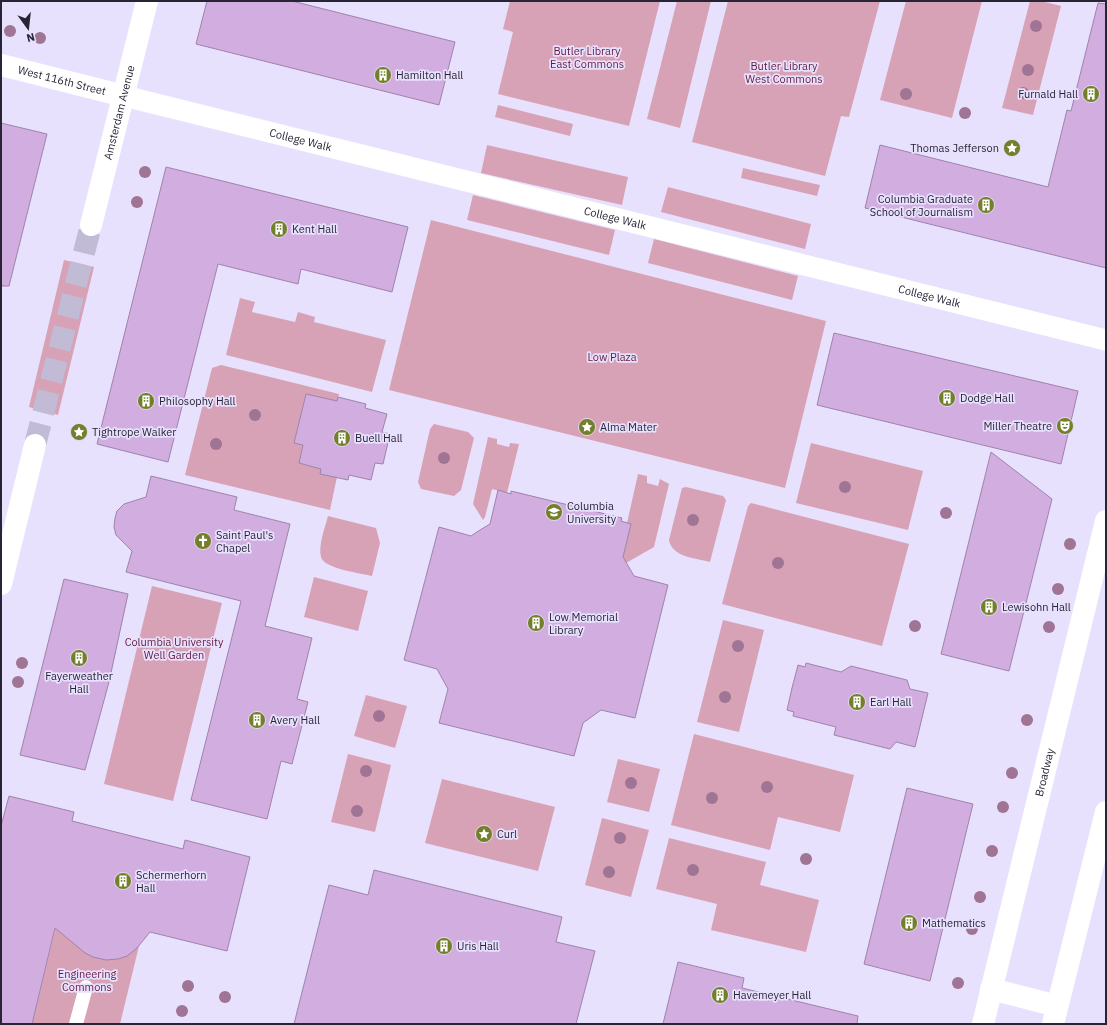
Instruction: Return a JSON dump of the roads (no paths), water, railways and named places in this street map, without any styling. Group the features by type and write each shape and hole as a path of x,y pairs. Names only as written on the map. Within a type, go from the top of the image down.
{"main road":[{"name":"Amsterdam Avenue","path":"91,225 147,1"},
{"name":"West 116th Street","path":"1,65 124,96"},
{"path":"1,584 35,445"},
{"name":"Broadway","path":"983,1024 1106,521"},
{"path":"991,989 1055,1015 1106,812"}],"street":[{"name":"College Walk","path":"124,96 1106,340"}],"lane":[{"path":"76,1024 86,987"}],"tunnel":[{"path":"35,445 91,225"}],"place":[{"name":"Hamilton Hall","path":"383,75"},
{"name":"Furnald Hall","path":"1091,94"},
{"name":"Thomas Jefferson","path":"1012,148"},
{"name":"Columbia Graduate School of Journalism","path":"986,205"},
{"name":"Kent Hall","path":"279,229"},
{"name":"Dodge Hall","path":"947,398"},
{"name":"Philosophy Hall","path":"146,401"},
{"name":"Miller Theatre","path":"1065,426"},
{"name":"Alma Mater","path":"587,427"},
{"name":"Tightrope Walker","path":"79,432"},
{"name":"Buell Hall","path":"342,438"},
{"name":"Columbia University","path":"554,512"},
{"name":"Saint Paul's Chapel","path":"203,541"},
{"name":"Lewisohn Hall","path":"989,607"},
{"name":"Low Memorial Library","path":"536,623"},
{"name":"Fayerweather Hall","path":"79,658"},
{"name":"Earl Hall","path":"857,702"},
{"name":"Avery Hall","path":"257,720"},
{"name":"Curl","path":"484,834"},
{"name":"Schermerhorn Hall","path":"123,881"},
{"name":"Mathematics","path":"909,923"},
{"name":"Uris Hall","path":"444,946"},
{"name":"Havemeyer Hall","path":"720,995"}],"park label":[{"name":"Butler Library East Commons","path":"587,57"},
{"name":"Butler Library West Commons","path":"784,72"},
{"name":"Low Plaza","path":"612,357"},
{"name":"Columbia University Well Garden","path":"174,648"},
{"name":"Engineering Commons","path":"87,980"}]}
